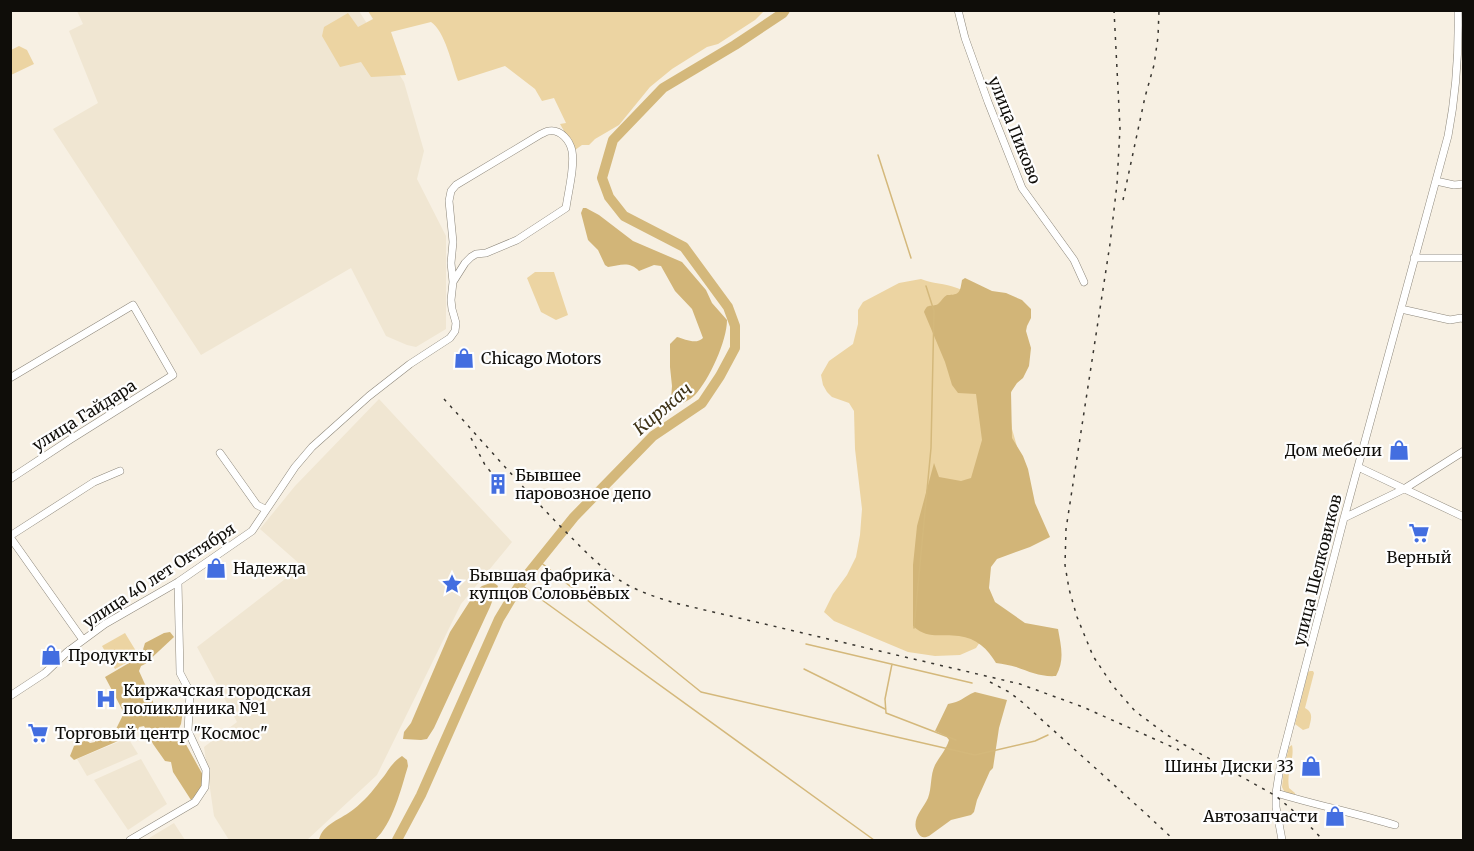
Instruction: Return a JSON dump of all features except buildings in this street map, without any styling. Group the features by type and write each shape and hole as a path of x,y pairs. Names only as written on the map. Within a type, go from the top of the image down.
{"street":[{"name":"улица Пиково","path":"958,10 976,70 1022,188 1074,260 1084,282"},
{"name":"улица Шелковиков","path":"1282,840 1276,793 1286,741 1454,107 1459,44 1458,10"},
{"path":"1454,107 1464,106"},
{"path":"550,131 560,132 568,140 572,151 566,208 517,240 486,253 471,256 453,282 451,263 453,242 449,201 451,191 456,185 541,134 550,131"},
{"path":"1436,181 1454,185 1464,184"},
{"path":"1414,258 1464,258"},
{"name":"улица 40 лет Октября","path":"10,696 45,673 83,640 115,618 178,582 252,531 295,467 312,447 410,363 450,338 455,331 456,323 451,300 453,282"},
{"name":"улица Гайдара","path":"10,378 133,305 173,375 10,479"},
{"path":"1401,309 1450,320 1464,319"},
{"path":"1344,518 1404,489 1464,451"},
{"path":"220,453 257,505 266,509"},
{"path":"1358,467 1464,517"},
{"path":"83,640 10,536 94,482 120,471"},
{"path":"130,840 195,802 205,787 206,770 189,730 190,692 180,673 178,582"},
{"path":"1276,793 1395,825"}],"shaded area":[{"path":"77,11 359,11 404,82 424,151 417,179 446,236 446,329 416,347 386,336 351,268 201,355 53,129 98,103 69,31 83,24"},
{"path":"368,11 764,11 755,20 718,44 707,47 672,69 650,87 619,125 589,145 582,145 575,150 560,124 566,123 554,98 542,101 535,89 505,66 458,81 444,40 431,22 391,32 406,75 371,77 361,62 340,67 322,36 324,27 348,13 358,27 373,19"},
{"path":"19,46 27,50 34,64 11,75 11,50"},
{"path":"583,208 599,215 633,241 682,262 727,320 721,349 711,370 695,395 688,401 673,405 671,399 670,344 677,337 694,341 703,338 692,309 675,291 661,266 654,265 639,271 628,265 608,267 605,265 598,250 588,240 581,213"},
{"path":"535,272 554,272 568,315 556,320 541,312 527,278"},
{"path":"965,278 992,291 1006,293 1022,300 1031,309 1031,318 1026,331 1031,348 1029,366 1023,378 1011,392 1012,438 1028,469 1035,503 1050,537 997,559 991,567 989,588 995,602 1025,623 1058,629 1061,659 1056,676 1040,675 1014,666 996,663 985,649 971,639 959,636 929,635 913,626 913,565 917,526 934,463 939,477 961,481 971,478 982,440 976,394 958,393 952,385 924,312 928,306 938,304 947,295 957,293"},
{"path":"921,279 957,288 1022,316 1009,408 1018,450 991,545 986,633 976,648 960,655 935,656 908,652 834,621 824,612 856,557 862,509 855,449 854,411 849,403 832,397 827,392 821,375 829,361 853,344 858,324 858,310 863,302 899,283"},
{"path":"379,399 512,542 461,604 377,775 307,840 229,840 214,816 204,747 237,722 197,647 302,566 260,529 295,486"},
{"path":"493,582 498,586 490,607 434,728 427,739 403,739 404,732 411,723 450,632 477,590"},
{"path":"170,632 174,637 141,666 139,671 158,713 184,703 178,730 204,777 202,788 191,800 173,772 171,762 165,761 144,726 139,727 138,731 131,730 125,738 74,760 70,756 74,746 86,740 90,743 95,742 97,735 101,732 109,736 113,735 124,713 105,677 141,656 145,643"},
{"path":"125,633 139,656 115,669 102,646"},
{"path":"1310,671 1314,673 1305,708 1310,712 1311,719 1309,728 1303,730 1295,724"},
{"path":"975,692 1007,700 999,728 993,768 971,815 951,820 929,836 921,837 916,828 916,819 928,798 935,765 949,740 935,731 948,704"},
{"path":"128,738 138,754 87,776 77,759"},
{"path":"1292,745 1288,782 1295,796 1284,791 1282,787 1289,747"},
{"path":"402,756 407,760 408,766 399,795 392,815 375,840 319,840 328,826 364,800"},
{"path":"141,759 167,804 128,830 94,780"},
{"path":"174,823 185,840 146,840"}],"waterway":[{"name":"Киржач","path":"397,840 421,795 499,619 520,584 574,517 653,436 702,403 735,348 735,326 728,307 684,247 624,216 609,197 602,178 613,140 663,88 735,45 785,10"},
{"path":"878,155 911,258"},
{"path":"914,628 931,448 934,311 926,286"},
{"path":"539,561 701,692 975,755 1035,741 1048,735"},
{"path":"520,584 874,840"},
{"path":"806,644 972,683"},
{"path":"892,664 885,699 886,713 956,740"},
{"path":"804,669 885,709"}],"railway":[{"path":"1114,10 1120,128 1117,184 1110,244 1066,529 1065,565 1069,589 1077,617 1093,656 1113,686 1135,711 1167,735 1276,796 1323,840"},
{"path":"1123,200 1154,65 1159,10"},
{"path":"444,399 584,550 615,577 636,589 675,603 1020,684 1083,707 1179,750"},
{"path":"471,438 485,465 494,476"},
{"path":"990,682 1022,702 1174,840"}],"place":[{"name":"Chicago Motors","path":"464,358"},
{"name":"Дом мебели","path":"1399,450"},
{"name":"Бывшее паровозное депо","path":"498,484"},
{"name":"Верный","path":"1419,533"},
{"name":"Надежда","path":"216,568"},
{"name":"Бывшая фабрика купцов Соловьёвых","path":"452,584"},
{"name":"Продукты","path":"51,655"},
{"name":"Киржачская городская поликлиника №1","path":"106,699"},
{"name":"Торговый центр \"Космос\"","path":"38,733"},
{"name":"Шины Диски 33","path":"1311,766"},
{"name":"Автозапчасти","path":"1335,816"}]}
